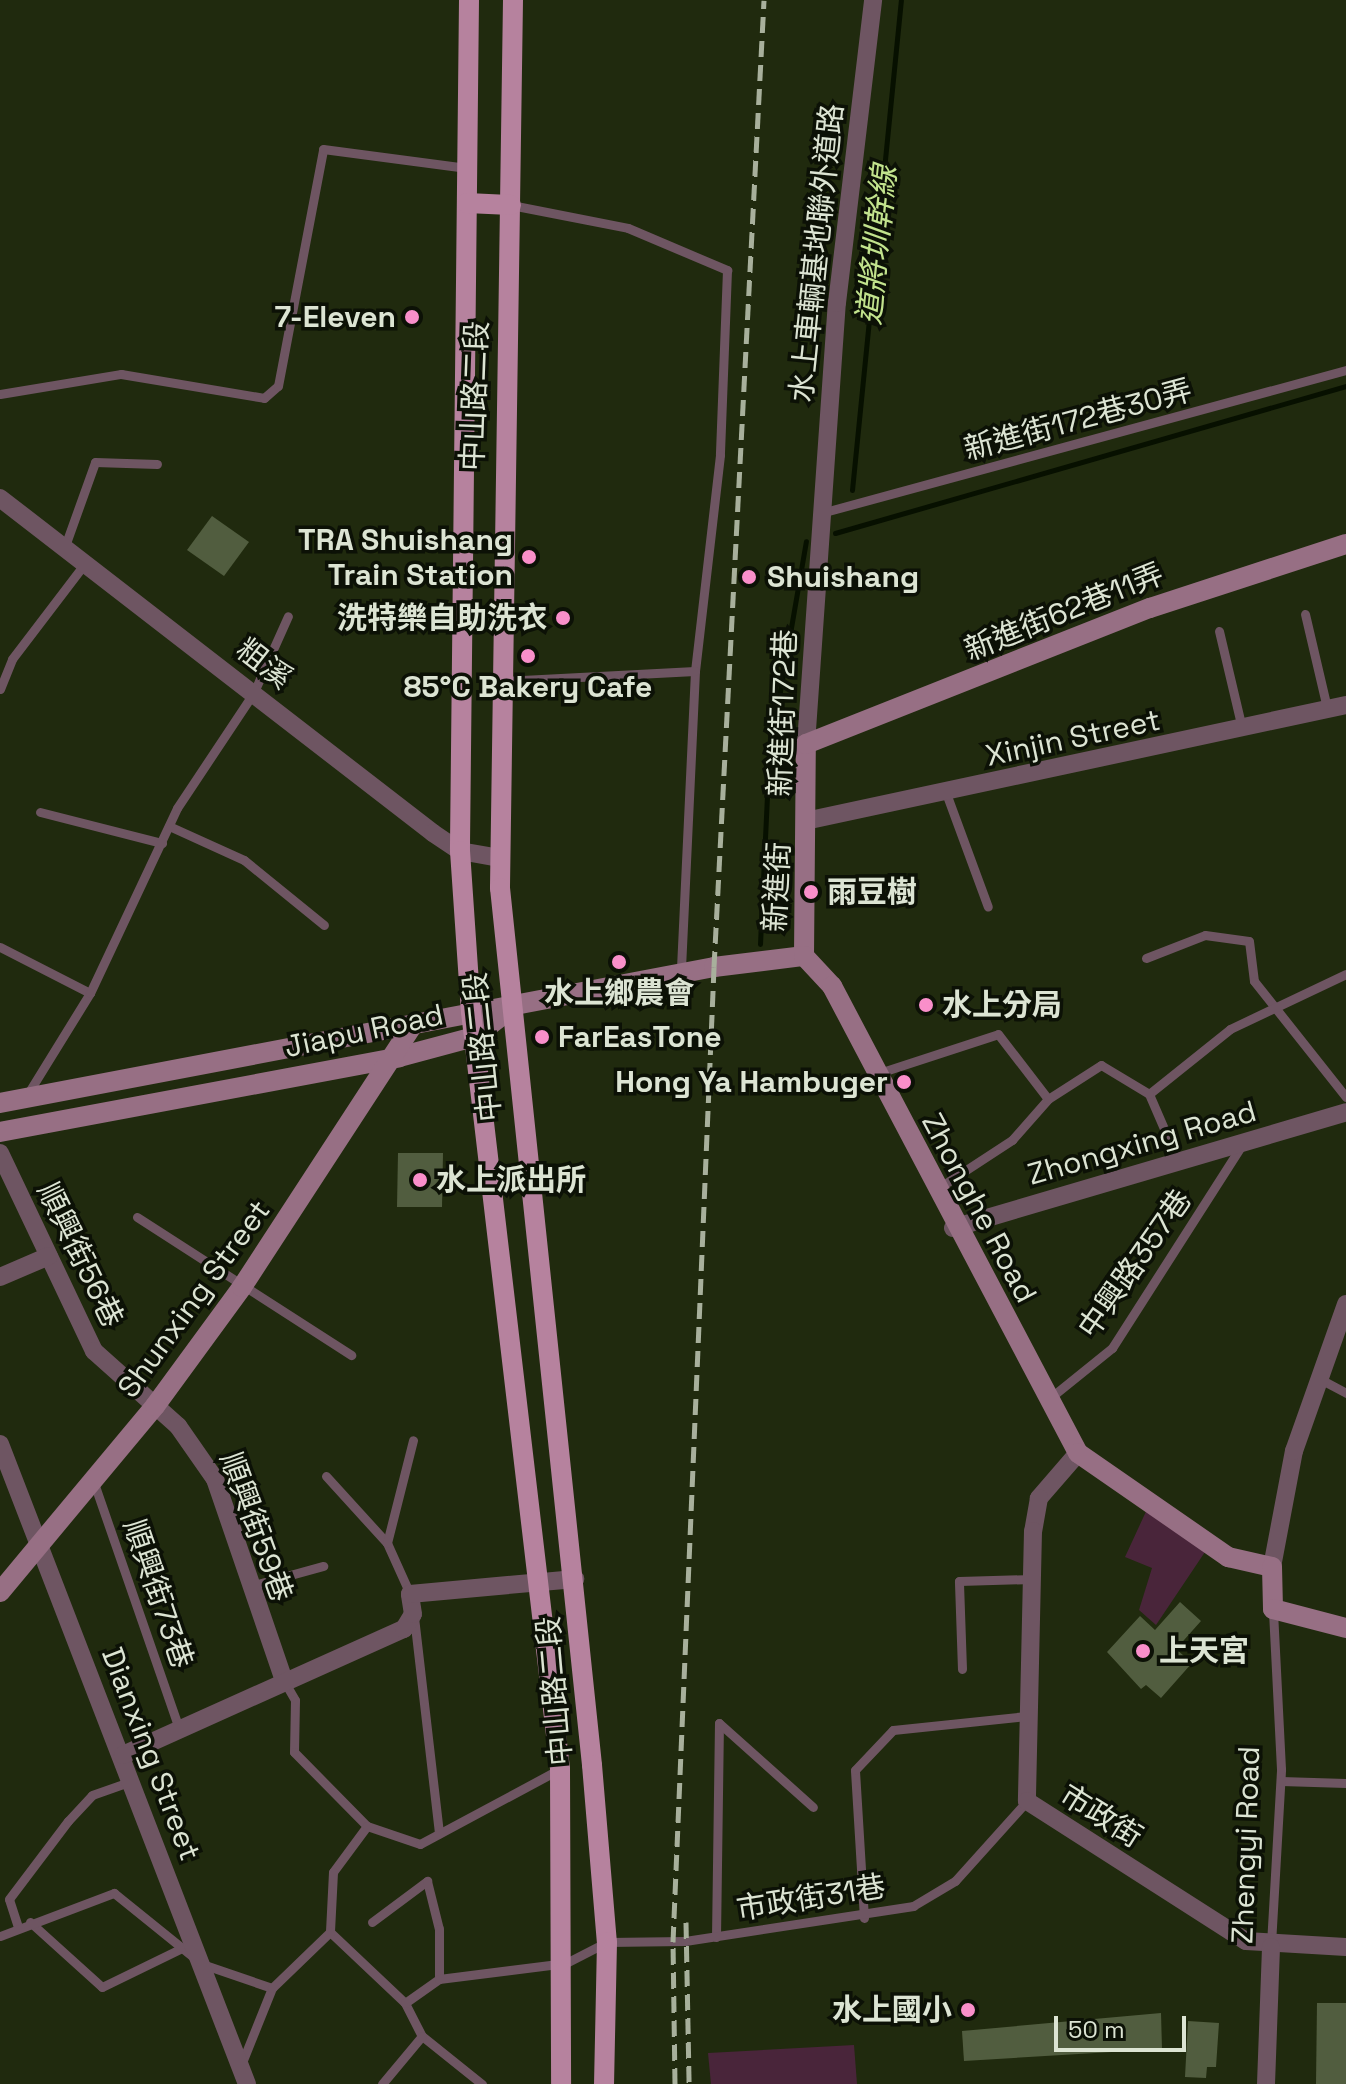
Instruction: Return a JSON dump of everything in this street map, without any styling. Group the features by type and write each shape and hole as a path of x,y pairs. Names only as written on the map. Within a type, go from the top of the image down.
{"main road":[{"name":"中山路二段","path":"469,0 460,851 471,1012 535,1581 560,1769 566,1963 561,2084"},
{"name":"中山路二段","path":"513,0 511,205 498,682 500,858 508,1011 575,1579 607,1942 604,2084"},
{"path":"467,203 511,205"}],"street":[{"name":"水上車輛基地聯外道路","path":"821,513 873,0"},
{"name":"粗溪","path":"0,498 460,851 500,858"},
{"name":"新進街172巷","path":"810,820 806,744 821,513"},
{"name":"新進街62巷11弄","path":"806,744 1150,608 1346,544"},
{"name":"Xinjin Street","path":"810,820 1346,705"},
{"name":"新進街","path":"804,956 810,820"},
{"path":"508,1011 681,976 804,956"},
{"name":"Zhonghe Road","path":"804,956 832,986 953,1228 1078,1453 1228,1557 1272,1567"},
{"name":"Jiapu Road","path":"0,1103 471,1012 508,1011"},
{"name":"Jiapu Road","path":"0,1132 399,1057 474,1037 508,1011"},
{"name":"Shunxing Street","path":"0,1592 91,1474 155,1406 242,1287 399,1057 413,1025"},
{"name":"Zhongxing Road","path":"953,1228 1346,1112"},
{"name":"順興街56巷","path":"0,1153 94,1351 155,1406"},
{"path":"0,1277 49,1256"},
{"path":"1346,1304 1317,1378 1272,1567 1273,1609 1346,1628"},
{"name":"順興街59巷","path":"155,1406 215,1479 284,1681"},
{"name":"Dianxing Street","path":"0,1444 123,1755 242,2078"},
{"name":"市政街","path":"1078,1453 1039,1498 1032,1579 1027,1801 1246,1941 1271,1947 1346,1947"},
{"path":"123,1755 404,1629 413,1614 410,1594 575,1579"},
{"name":"Zhengyi Road","path":"1266,2084 1271,1947"}],"lane":[{"path":"0,394 121,374 264,398 278,386 323,149 467,168"},
{"path":"511,205 628,228 727,270 720,455 695,671 681,976"},
{"name":"新進街172巷30弄","path":"821,513 1346,370"},
{"path":"65,546 95,462 157,464"},
{"path":"0,689 12,659 86,562"},
{"path":"1305,614 1327,708"},
{"path":"25,1098 90,993 169,826 254,692 288,616"},
{"path":"1219,631 1242,728"},
{"path":"498,682 695,671"},
{"path":"946,793 988,907"},
{"path":"40,812 162,843"},
{"path":"169,826 244,860 324,925"},
{"path":"1146,958 1205,935 1249,941 1254,981 1346,1097"},
{"path":"0,947 90,993"},
{"path":"1149,1094 1230,1029 1346,974"},
{"path":"876,1074 998,1034 1048,1099"},
{"path":"934,1190 1012,1140 1048,1099 1101,1065 1149,1094 1178,1161"},
{"name":"中興路357巷","path":"1048,1399 1112,1348 1244,1142"},
{"path":"137,1217 351,1355"},
{"path":"1317,1378 1346,1393"},
{"path":"387,1543 413,1440"},
{"name":"順興街73巷","path":"91,1474 179,1729"},
{"path":"326,1476 387,1543 410,1594"},
{"path":"250,1586 323,1566"},
{"path":"962,1669 959,1581 1032,1579"},
{"name":"Zhengyi Road","path":"1271,1947 1281,1781 1273,1609"},
{"path":"413,1614 439,1834"},
{"path":"284,1681 295,1700 294,1752 367,1826 420,1844 560,1769"},
{"path":"864,1918 855,1770 893,1730 1027,1716"},
{"path":"716,1937 719,1723 813,1807"},
{"path":"18,1927 9,1899 68,1821 92,1795 132,1781"},
{"path":"1281,1781 1346,1783"},
{"name":"市政街31巷","path":"439,1979 566,1963 607,1942 716,1937 864,1918 913,1906 955,1881 1027,1801"},
{"path":"242,2078 272,1988 330,1932 333,1872 367,1826"},
{"path":"372,1922 427,1881 439,1929 439,1979 405,2003"},
{"path":"0,1936 30,1922 114,1893 202,1964 272,1988"},
{"path":"30,1922 102,1987 182,1948"},
{"path":"330,1932 405,2003 422,2036 482,2084"},
{"path":"382,2084 422,2036"}],"shaded area":[{"path":"1149,1505 1207,1549 1156,1625 1139,1610 1152,1568 1125,1557"},
{"path":"854,2045 857,2084 711,2084 708,2053"}],"building":[{"path":"212,516 249,542 224,576 187,550"},
{"name":"水上派出所","path":"398,1153 443,1153 442,1207 397,1207"},
{"name":"上天宮","path":"1180,1602 1201,1621 1176,1649 1192,1663 1161,1698 1146,1685 1141,1689 1107,1652 1140,1616 1155,1630"},
{"path":"1317,2003 1346,2003 1346,2084 1316,2084"},
{"path":"1161,2013 1162,2049 964,2061 962,2031"},
{"path":"1188,2021 1219,2023 1216,2067 1207,2067 1206,2078 1185,2077"}],"waterway":[{"name":"道將圳幹線","path":"852,490 901,0"},
{"path":"835,533 1346,386"},
{"path":"760,944 769,755 806,541"}],"railway":[{"path":"675,2084 673,1942 714,967 764,0"},
{"path":"686,1922 689,2084"}],"place":[{"name":"7-Eleven","path":"412,317"},
{"name":"TRA Shuishang Train Station","path":"529,557"},
{"name":"Shuishang","path":"749,577"},
{"name":"洗特樂自助洗衣","path":"563,618"},
{"name":"85°C Bakery Cafe","path":"528,656"},
{"name":"雨豆樹","path":"811,892"},
{"name":"水上鄉農會","path":"619,962"},
{"name":"水上分局","path":"926,1005"},
{"name":"FarEasTone","path":"542,1037"},
{"name":"Hong Ya Hambuger","path":"904,1082"},
{"name":"水上派出所","path":"420,1180"},
{"name":"上天宮","path":"1143,1651"},
{"name":"水上國小","path":"968,2010"}]}
